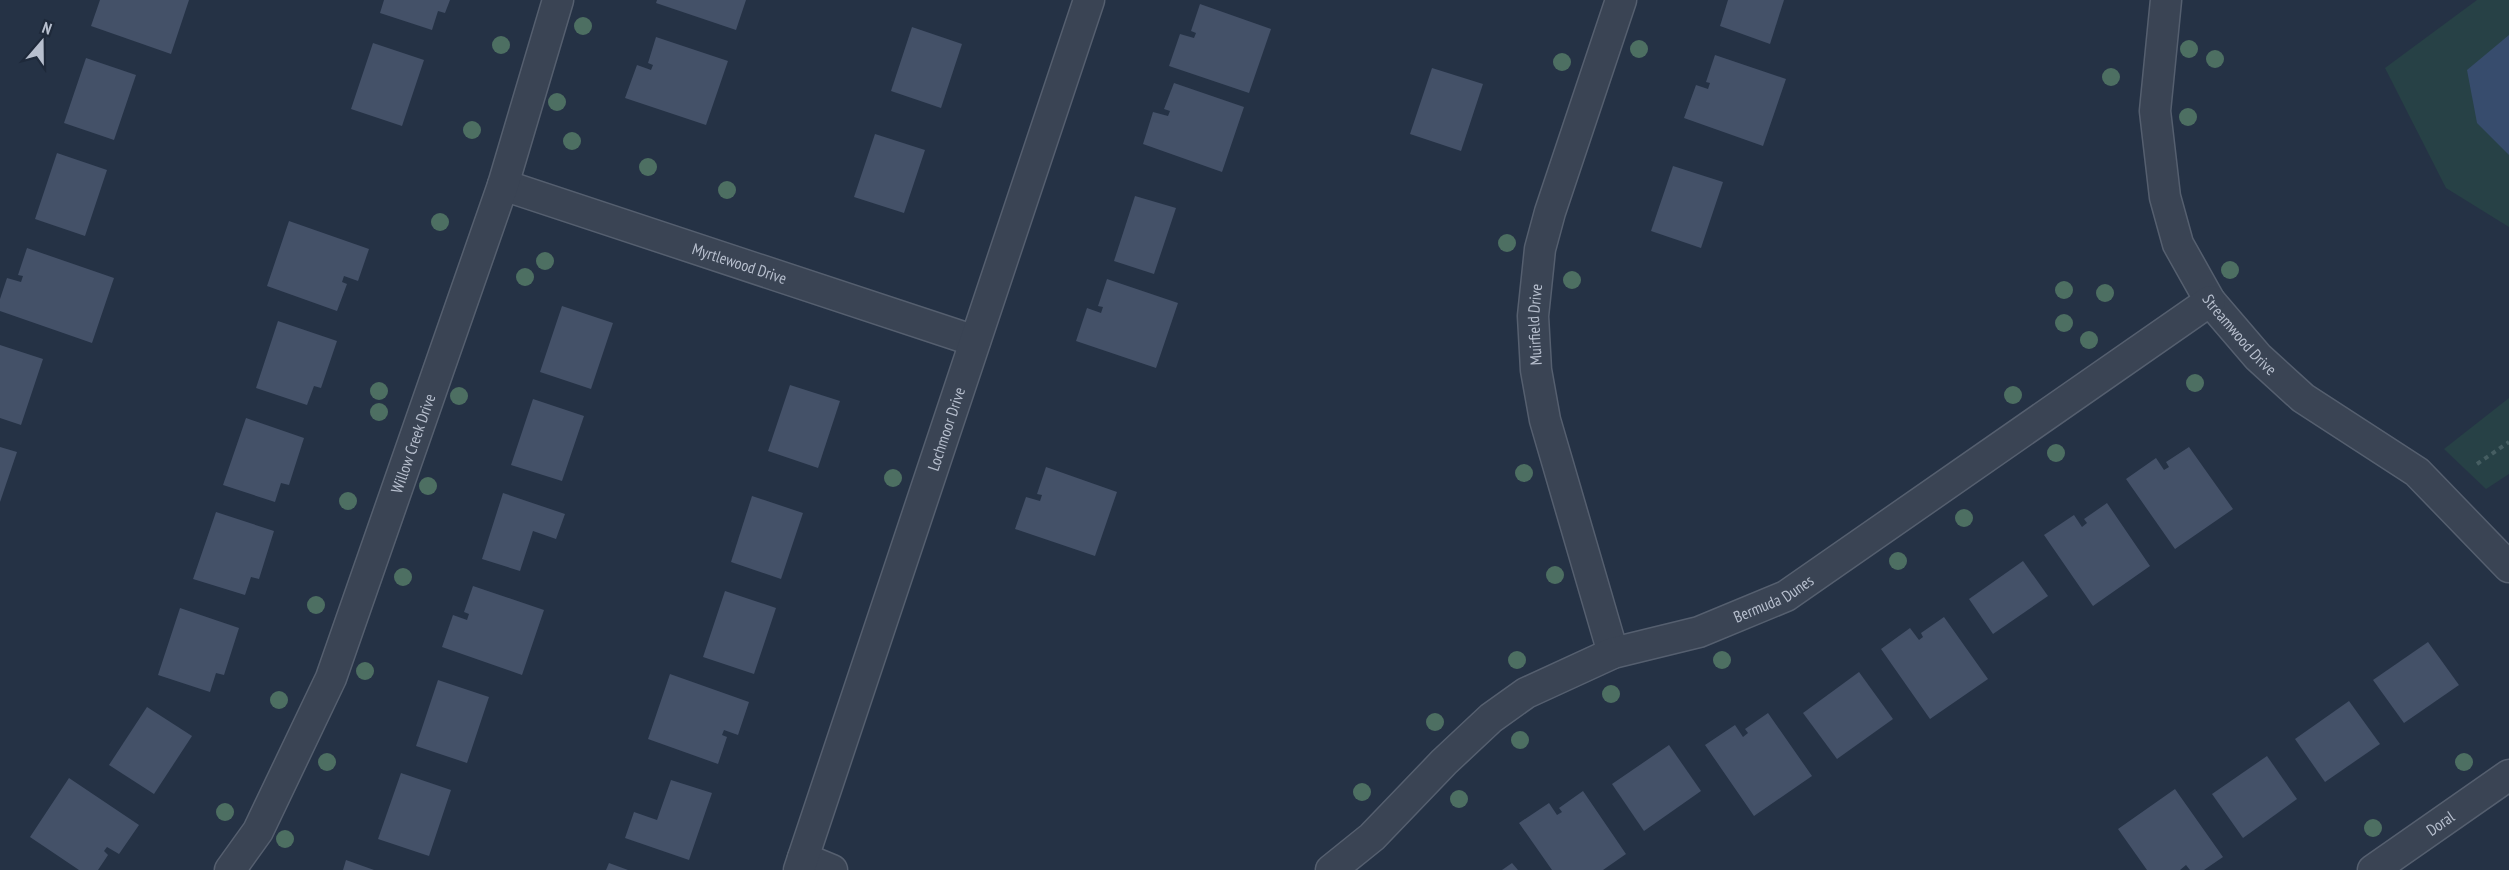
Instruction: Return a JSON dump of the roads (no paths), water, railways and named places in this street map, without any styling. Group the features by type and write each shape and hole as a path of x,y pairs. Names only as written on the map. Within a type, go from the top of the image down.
{"street":[{"name":"Willow Creek Drive","path":"230,870 258,831 331,678 503,185 558,0"},
{"name":"Lochmoor Drive","path":"801,864 1089,0"},
{"name":"Muirfield Drive","path":"1613,652 1545,420 1536,370 1533,315 1540,249 1550,212 1622,0"},
{"name":"Streamwood Drive","path":"2166,0 2155,111 2165,197 2178,244 2210,301 2258,357 2303,398 2417,472 2509,567"},
{"name":"Myrtlewood Drive","path":"503,185 975,341"},
{"name":"Bermuda Dunes","path":"1331,870 1372,837 1444,762 1491,718 1526,693 1613,652 1699,632 1785,596 2210,301"},
{"name":"Doral","path":"2373,870 2509,775"},
{"path":"801,864 832,870"}],"water":[{"path":"2509,35 2509,155 2477,123 2467,70"}]}
